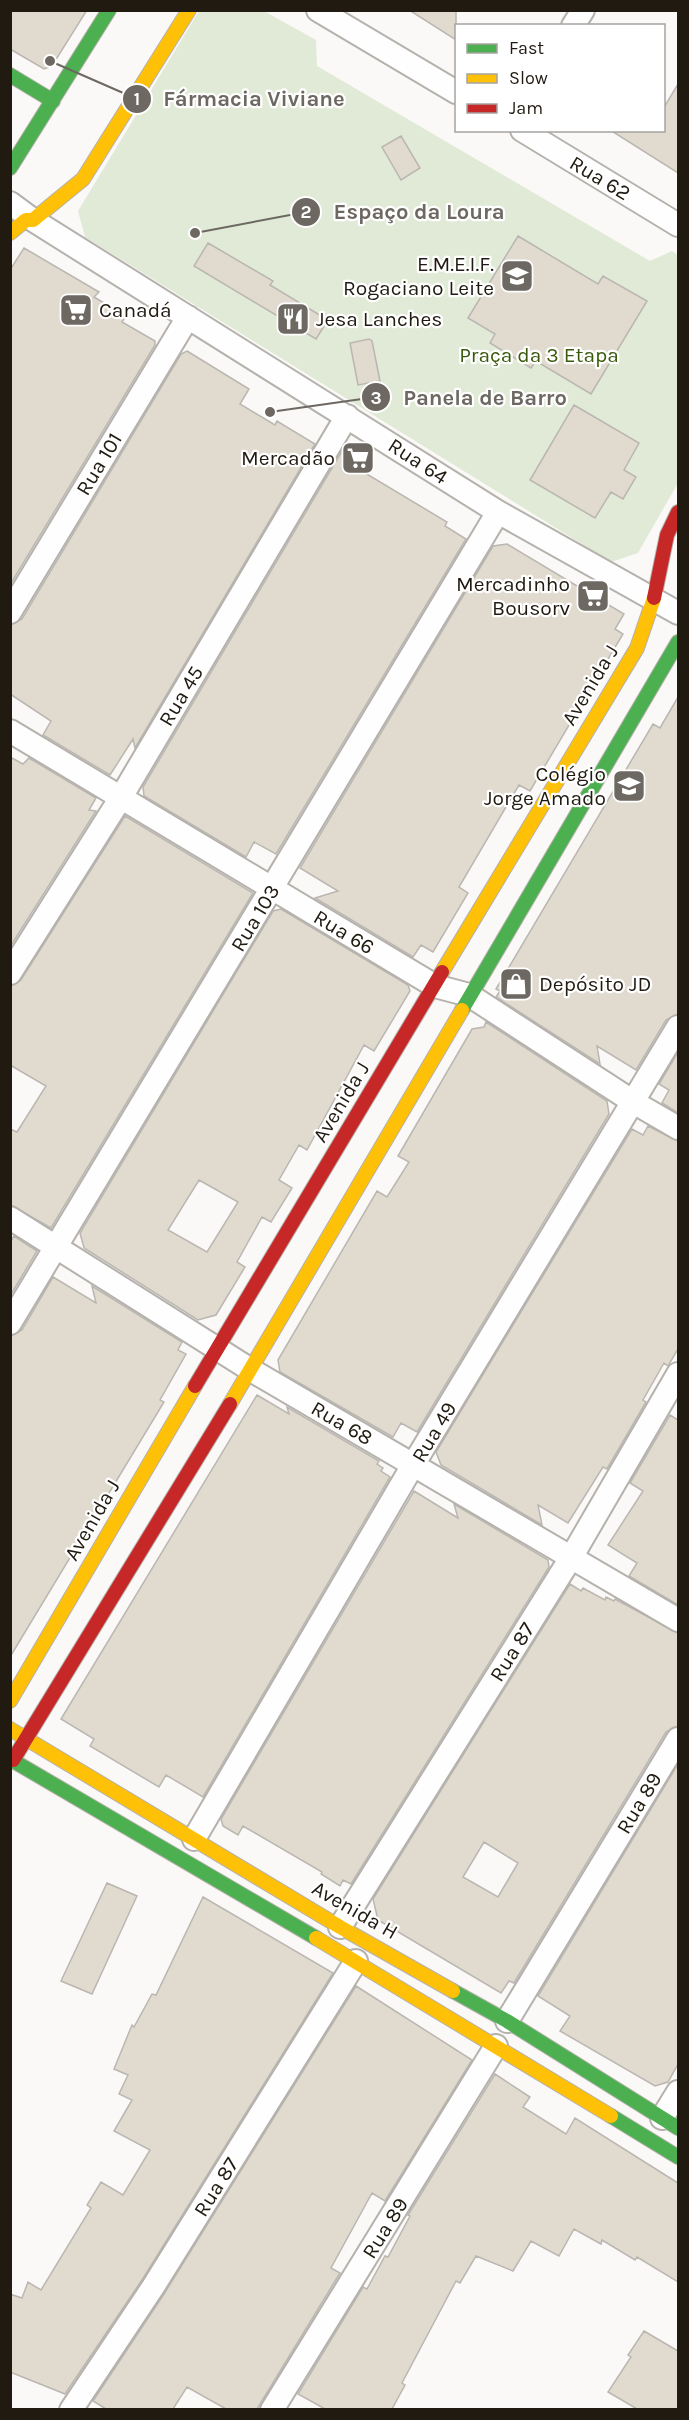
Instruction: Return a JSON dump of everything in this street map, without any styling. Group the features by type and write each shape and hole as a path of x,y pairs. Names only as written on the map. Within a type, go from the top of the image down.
{"street":[{"path":"10,168 23,135 53,100 109,10"},
{"path":"10,233 26,220 33,220 82,179 189,10"},
{"path":"318,10 455,91"},
{"path":"574,24 583,10"},
{"path":"10,75 53,100"},
{"name":"Rua 62","path":"525,132 678,225"},
{"name":"Rua 64","path":"10,203 33,220 498,512 678,613"},
{"name":"Rua 101","path":"10,612 188,317"},
{"name":"Rua 45","path":"10,973 120,799 347,416"},
{"name":"Rua 103","path":"10,1323 498,512"},
{"name":"Avenida J","path":"10,1701 218,1346 637,648 654,598 667,535 678,513"},
{"path":"11,1760 27,1739 251,1370 678,642"},
{"name":"Rua 66","path":"10,731 435,986 469,995 678,1128"},
{"name":"Rua 49","path":"194,1839 413,1465 678,1027"},
{"name":"Rua 68","path":"10,1218 218,1346 251,1370 678,1620"},
{"name":"Rua 87","path":"340,1927 572,1556 678,1374"},
{"name":"Avenida H","path":"10,1729 340,1927 507,2021 670,2123"},
{"name":"Rua 89","path":"507,2021 678,1739"},
{"name":"Avenida H","path":"11,1760 356,1960 678,2157"},
{"name":"Rua 87","path":"70,2409 153,2287 356,1960"},
{"name":"Rua 89","path":"272,2409 496,2046"},
{"path":"670,2123 678,2092"}],"green space":[{"name":"Praça da 3 Etapa","path":"199,11 264,11 316,40 317,66 650,261 672,251 678,255 678,483 638,553 611,562 85,237 78,211"}],"building":[{"path":"10,10 87,10 52,66 44,69 10,49"},
{"path":"409,10 456,10 455,39"},
{"path":"678,84 678,173 613,132 665,132 665,106"},
{"path":"401,136 420,168 401,180 382,147"},
{"path":"518,236 598,284 603,276 647,301 591,394 536,361 531,368 490,343 495,334 468,318"},
{"path":"208,243 273,281 270,285 328,320 316,339 194,266"},
{"path":"24,248 99,292 94,297 126,316 122,322 155,341 155,345 10,585 10,270"},
{"path":"369,339 372,341 380,381 358,385 350,343"},
{"path":"187,351 249,389 240,404 275,425 277,421 315,444 135,748 133,739 110,775 43,735 51,721 10,694 10,625 22,619 181,354"},
{"path":"574,405 639,443 624,470 636,477 623,499 611,492 595,518 530,480"},
{"path":"345,446 372,463 365,473 447,522 445,526 466,539 276,854 254,842 246,857 144,796 143,787"},
{"path":"507,544 624,614 615,629 623,634 530,791 519,785 459,887 468,893 433,952 421,945 413,957 315,898 338,891 300,868 493,546"},
{"path":"678,697 678,1014 666,1020 636,1070 597,1046 600,1064 496,997 500,991 496,989 653,724 660,728"},
{"path":"10,757 23,764 29,758 96,798 89,810 96,811 10,947"},
{"path":"125,816 253,893 51,1228 10,1205 10,1129 17,1132 46,1086 10,1065 10,986 21,980"},
{"path":"281,909 408,985 410,991 374,1051 364,1045 307,1150 299,1145 279,1180 292,1188 271,1222 262,1217 237,1262 245,1267 216,1315 198,1320 84,1248 80,1233 273,911","holes":["199,1180 238,1202 207,1252 168,1230"]},
{"path":"486,1022 607,1101 609,1114 417,1432 401,1423 393,1437 280,1372 278,1360 377,1191 387,1197 409,1162 398,1156 472,1029 484,1027"},
{"path":"678,1052 678,1113 662,1103 669,1090 659,1084"},
{"path":"648,1126 678,1141 678,1349 668,1366 664,1363 643,1400 646,1402 607,1469 603,1467 568,1523 538,1505 542,1525 441,1465 436,1452 632,1129 643,1135"},
{"path":"14,1236 37,1251 10,1296 10,1242"},
{"path":"53,1277 96,1303 92,1286 182,1342 178,1350 186,1354 160,1400 164,1402 10,1657 10,1336 22,1330"},
{"path":"257,1395 289,1414 287,1407 379,1461 377,1464 383,1468 381,1471 390,1477 203,1797 166,1775 159,1787 90,1746 94,1739 61,1719"},
{"path":"670,1415 678,1420 678,1605 629,1576 637,1563 608,1545 643,1491 630,1483"},
{"path":"414,1491 458,1518 454,1504 548,1560 549,1567 351,1884 343,1880 340,1886 321,1874 322,1872 243,1826 238,1835 223,1826 221,1819"},
{"path":"570,1584 605,1600 606,1597 614,1601 615,1599 678,1633 678,1726 666,1732 514,1983 509,1981 501,1993 378,1920 373,1899","holes":["484,1842 518,1863 498,1897 463,1877"]},
{"path":"678,1764 678,2064 668,2082 655,2086 560,2031 570,2016 538,1996"},
{"path":"107,1883 137,1896 92,1994 61,1981"},
{"path":"203,1897 333,1973 142,2280 65,2394 10,2372 10,2294 22,2298 28,2282 41,2290 91,2208 87,2205 101,2182 123,2195 150,2150 114,2131 132,2100 119,2094 128,2075 114,2069 132,2025 134,2027 152,1994 156,1995"},
{"path":"356,1986 472,2060 385,2201 372,2193 331,2268 340,2273 257,2409 226,2409 187,2387 173,2409 106,2409 93,2401 164,2294"},
{"path":"495,2074 530,2097 523,2107 566,2134 575,2118 678,2183 678,2282 637,2257 635,2260 602,2240 601,2244 574,2229 559,2256 531,2241 513,2271 476,2256 460,2283 456,2281 402,2383 405,2385 392,2409 325,2409 298,2394 363,2287 367,2289 385,2256 388,2257 410,2216 408,2215"},
{"path":"644,2331 678,2351 678,2409 637,2409 608,2392 631,2357 628,2355"}],"traffic: fast":[{"path":"10,168 109,10"},
{"path":"10,75 53,101"},
{"path":"462,1010 678,642"},
{"path":"10,1759 316,1938"},
{"path":"453,1991 507,2021 678,2128"},
{"path":"611,2116 678,2157"}],"traffic: slow":[{"path":"10,233 26,220 33,220 83,179 189,10"},
{"path":"442,972 637,648 654,598"},
{"path":"230,1404 462,1010"},
{"path":"10,1701 195,1386"},
{"path":"10,1729 340,1927 453,1991"},
{"path":"316,1938 611,2116"}],"traffic: jam":[{"path":"654,598 667,535 678,512"},
{"path":"195,1386 442,972"},
{"path":"13,1760 230,1404"}],"place":[{"name":"Fármacia Viviane","path":"50,61"},
{"name":"Espaço da Loura","path":"195,233"},
{"name":"E.M.E.I.F. Rogaciano Leite","path":"517,276"},
{"name":"Canadá","path":"76,310"},
{"name":"Jesa Lanches","path":"293,319"},
{"name":"Panela de Barro","path":"270,412"},
{"name":"Mercadão","path":"358,458"},
{"name":"Mercadinho Bousorv","path":"593,596"},
{"name":"Colégio Jorge Amado","path":"629,786"},
{"name":"Depósito JD","path":"516,984"}]}
